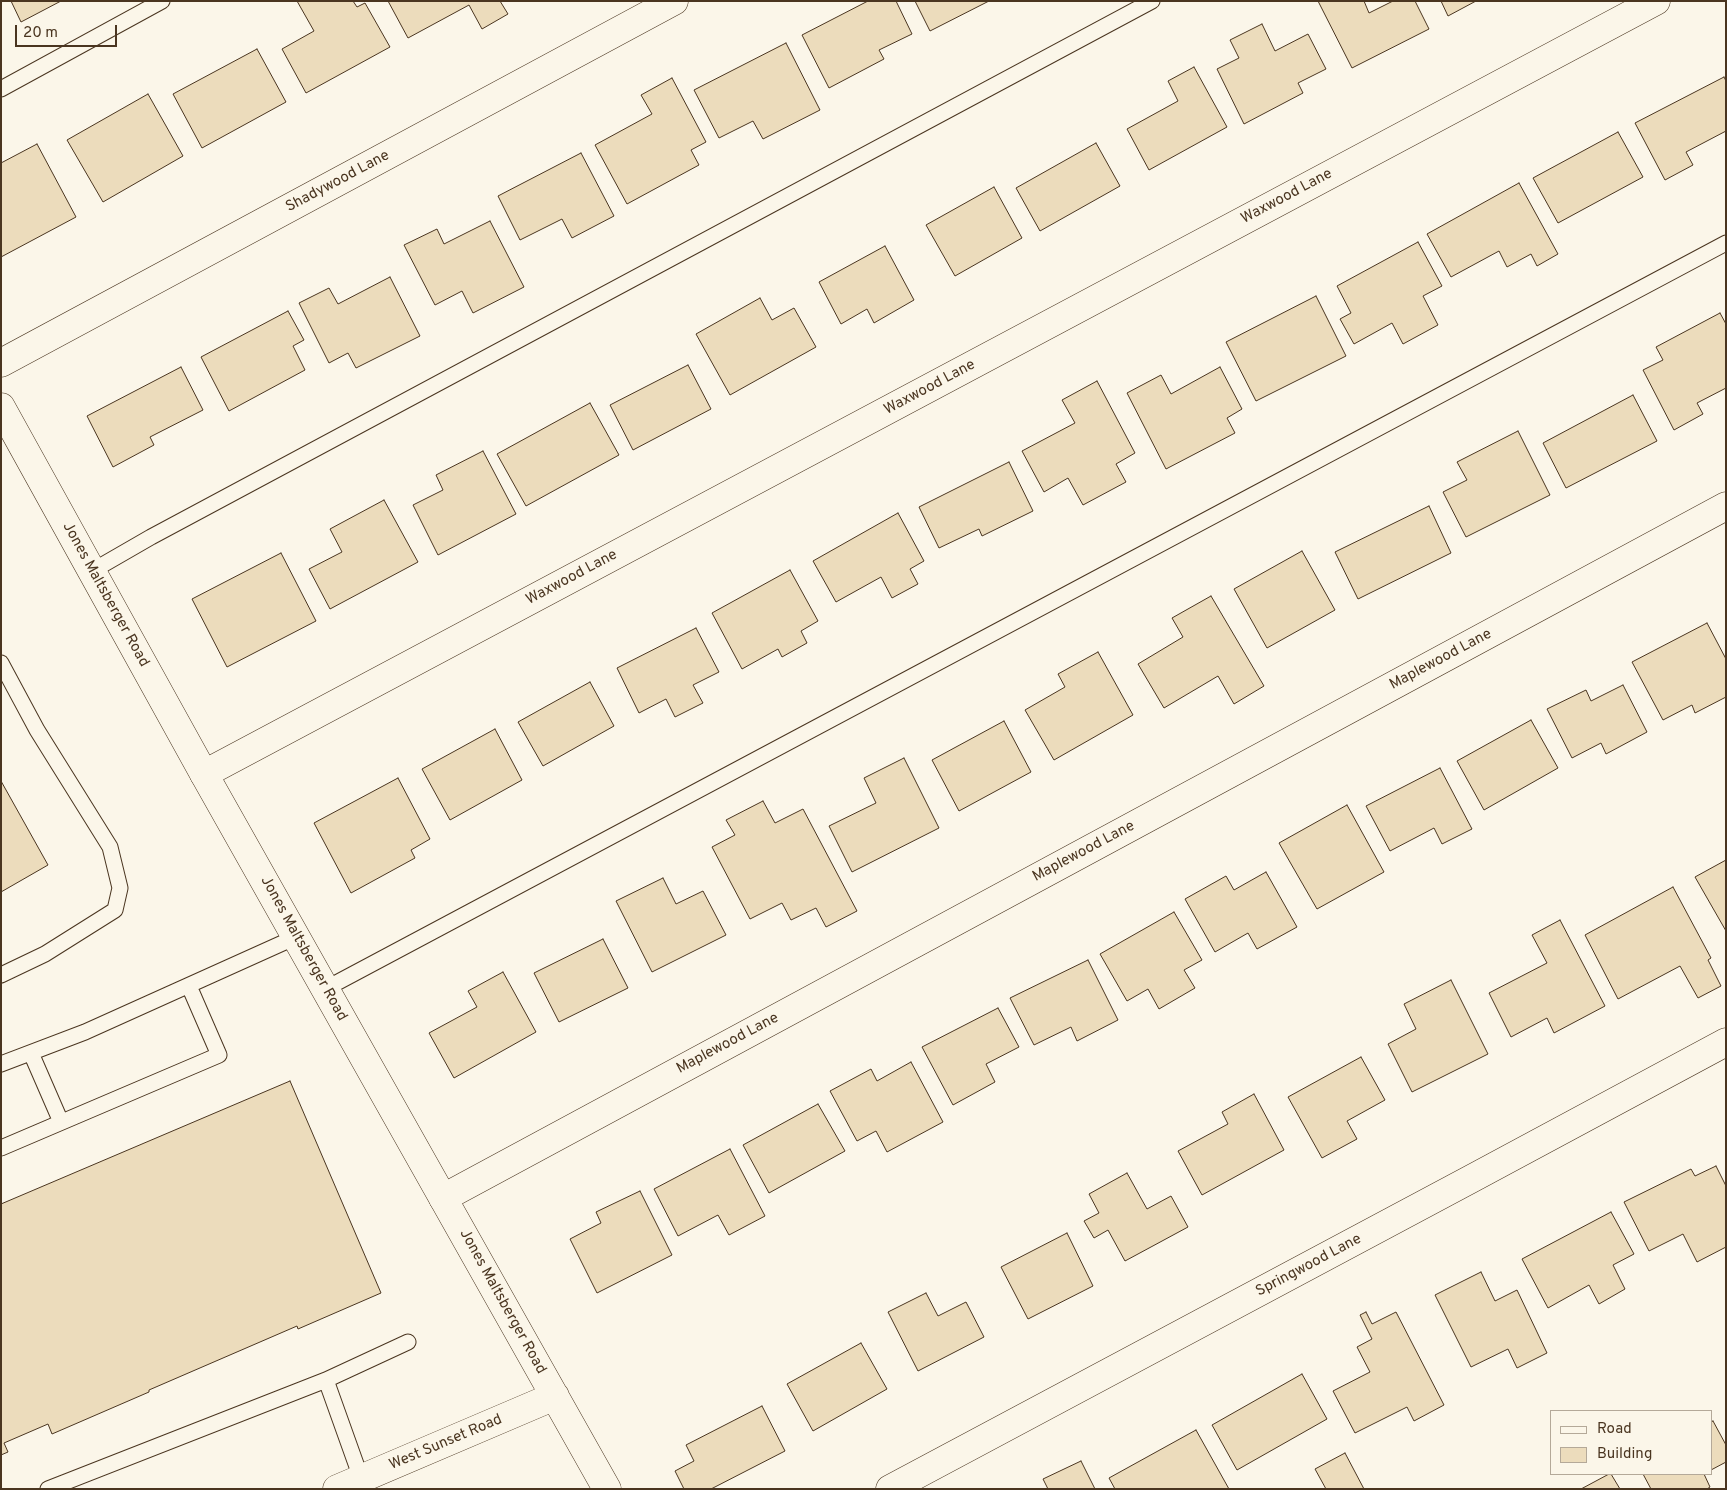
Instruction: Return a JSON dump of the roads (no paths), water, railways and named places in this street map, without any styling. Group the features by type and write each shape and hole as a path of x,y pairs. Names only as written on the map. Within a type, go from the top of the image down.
{"street":[{"name":"Shadywood Lane","path":"1,363 674,1"},
{"name":"Waxwood Lane","path":"204,774 1656,1"},
{"name":"Jones Maltsberger Road","path":"4,418 92,571 204,774 607,1489"},
{"name":"Maplewood Lane","path":"443,1198 1726,506"},
{"name":"Springwood Lane","path":"890,1489 1726,1042"},
{"name":"West Sunset Road","path":"349,1484 555,1396"}],"lane":[{"path":"1,89 162,1"},
{"path":"92,571 151,537 1152,1"},
{"path":"325,988 1726,243"},
{"path":"1,663 37,730 110,847 120,888 114,910 45,954 1,975"},
{"path":"1,1064 85,1032 296,937"},
{"path":"1,1148 219,1054 189,986"},
{"path":"31,1053 61,1122"},
{"path":"48,1489 326,1380 408,1342"},
{"path":"326,1380 349,1484"}]}
